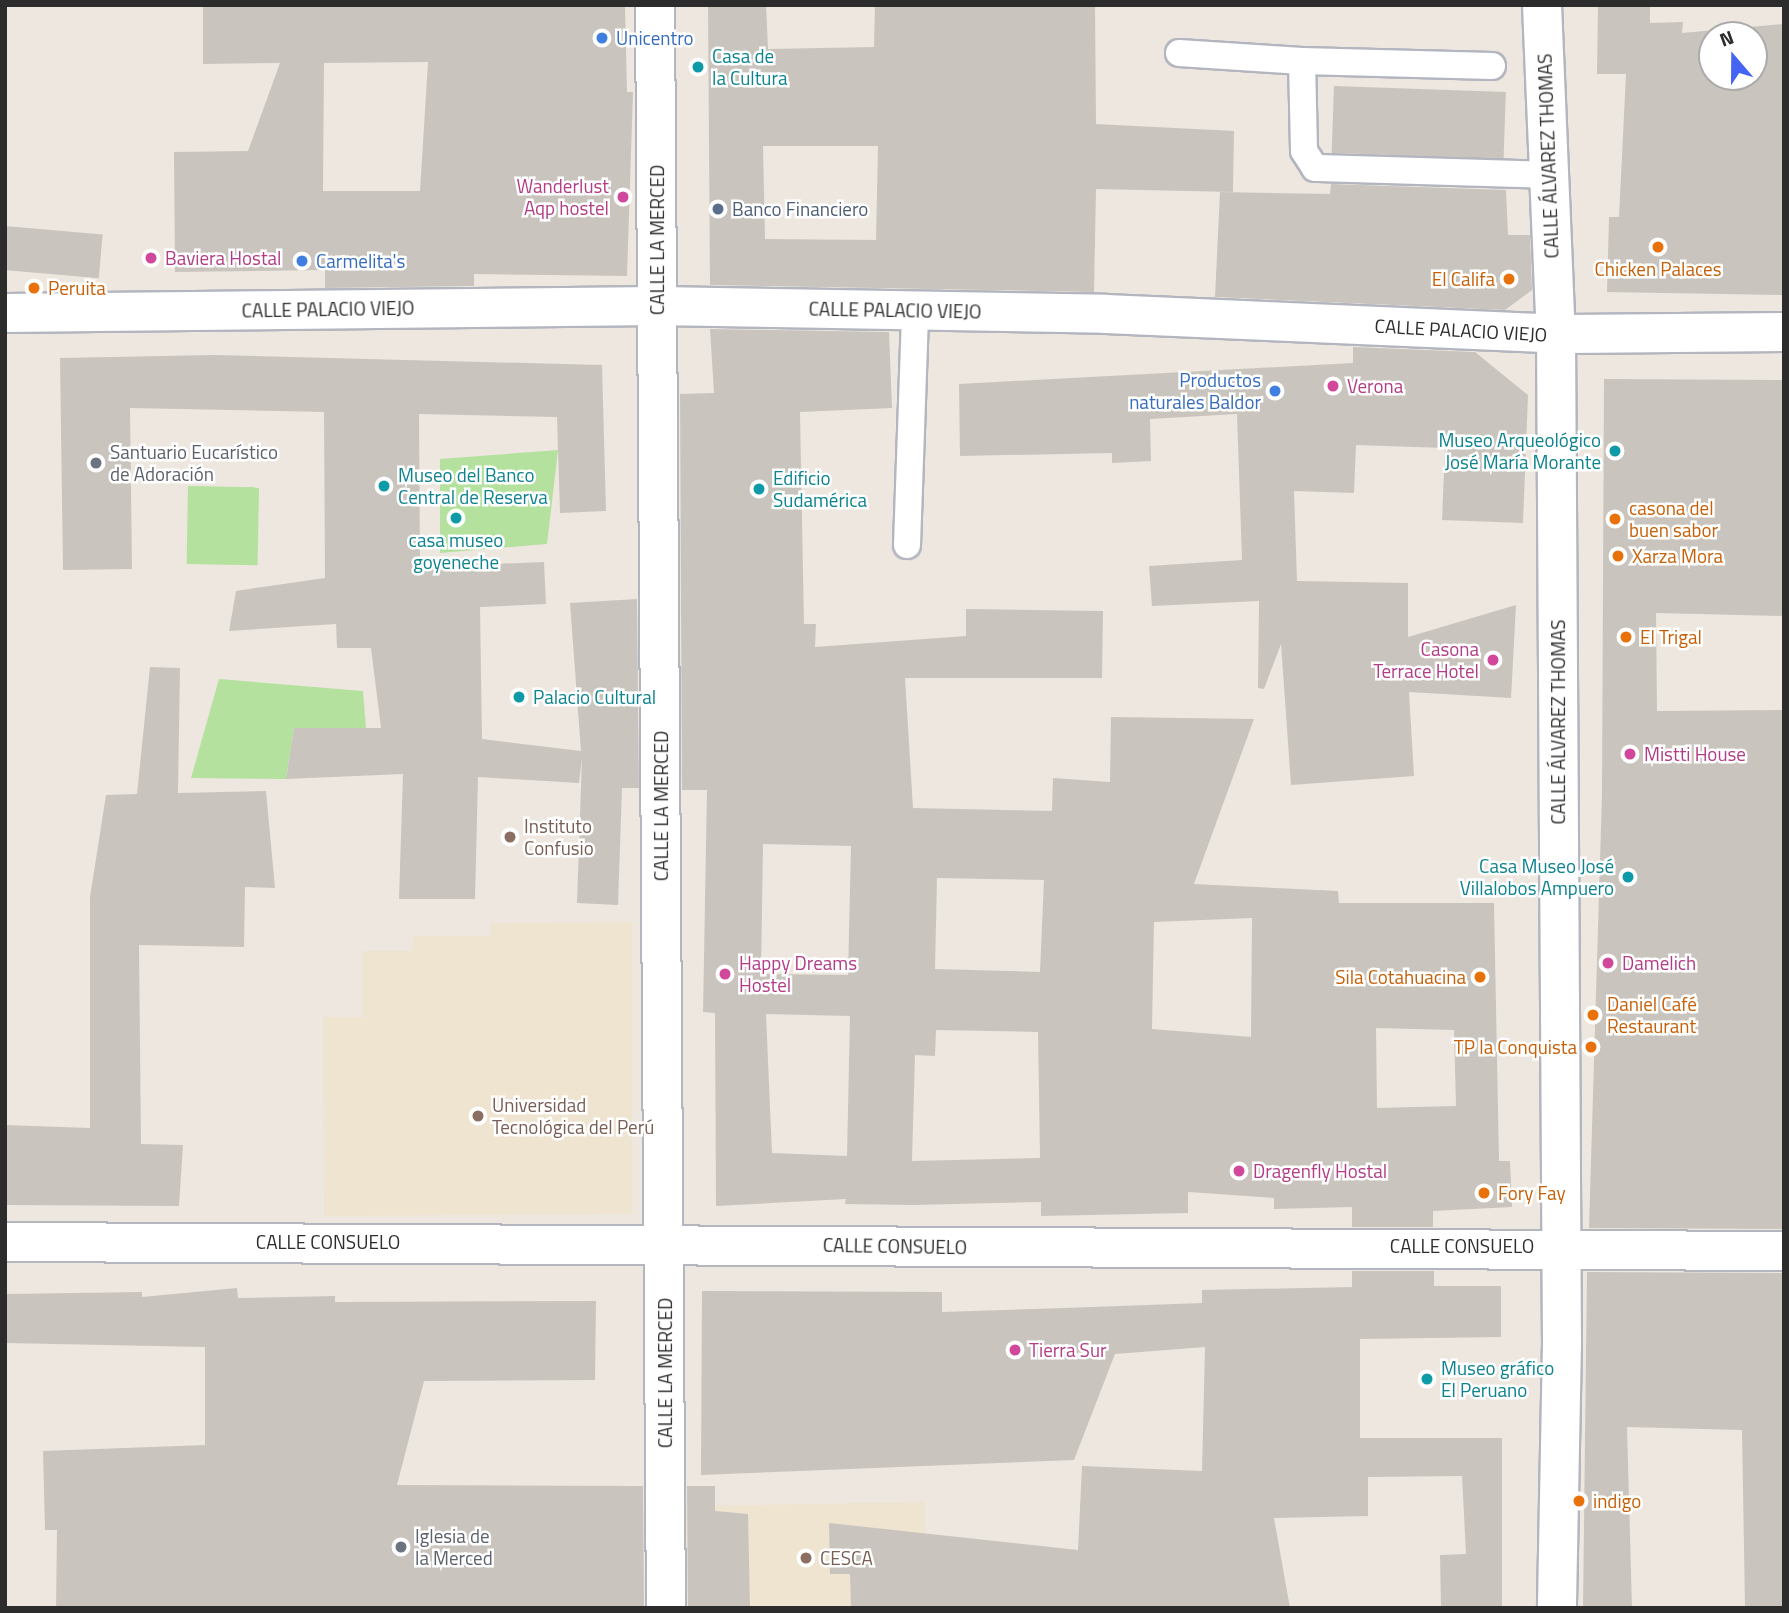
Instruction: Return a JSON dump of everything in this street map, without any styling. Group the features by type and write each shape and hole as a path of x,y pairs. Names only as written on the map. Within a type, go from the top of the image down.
{"street":[{"name":"CALLE LA MERCED","path":"655,5 666,1608"},
{"name":"CALLE ÁLVAREZ THOMAS","path":"1542,5 1556,334 1561,1246 1557,1608"},
{"name":"CALLE PALACIO VIEJO","path":"5,313 658,306 915,310 1556,334 1784,332"},
{"name":"CALLE CONSUELO","path":"5,1242 665,1243 984,1236 1784,1251"}],"lane":[{"path":"1179,52 1302,61 1492,66"},
{"path":"1302,61 1299,125 1315,168 1548,176"},
{"path":"907,545 915,310"}],"shaded area":[{"name":"Universidad Tecnológica del Perú","path":"632,922 632,1214 324,1216 323,1017 362,1017 362,951 412,951 413,936 490,936 491,923"},
{"name":"CESCA","path":"925,1502 927,1608 688,1608 686,1506"}],"green space":[{"path":"558,450 547,544 440,553 440,459"},
{"path":"188,486 259,487 258,565 187,564"},
{"path":"219,679 363,691 366,728 294,728 286,779 191,778"}],"building":[{"path":"203,5 625,5 627,92 633,92 627,276 474,274 474,286 325,288 325,270 175,272 174,152 248,151 280,63 203,64","holes":["428,62 420,191 323,191 324,63"]},
{"path":"708,5 766,5 768,49 874,47 875,5 1095,5 1096,124 1234,131 1233,192 1096,189 1094,292 710,285","holes":["763,146 878,146 876,240 765,239"]},
{"path":"1598,5 1650,5 1650,23 1683,22 1682,33 1698,32 1698,91 1768,91 1768,25 1784,24 1784,295 1607,292 1609,217 1619,217 1626,74 1597,74"},
{"path":"1334,86 1506,92 1504,159 1332,153"},
{"path":"1331,184 1506,190 1508,235 1530,235 1532,290 1505,310 1215,297 1220,192 1330,194"},
{"path":"5,226 103,235 99,278 5,270"},
{"path":"710,329 889,332 892,408 800,412 804,624 816,624 815,647 966,636 966,609 1103,611 1102,678 905,678 913,808 1052,811 1053,778 1110,782 1111,717 1254,719 1194,884 1338,891 1339,903 1494,903 1499,1161 1510,1161 1512,1207 1433,1211 1433,1227 1352,1227 1352,1207 1274,1209 1274,1198 1188,1192 1188,1213 1041,1216 1041,1202 845,1204 846,1199 716,1206 715,1013 703,1012 707,790 682,790 680,394 714,393","holes":["763,844 851,846 848,975 761,974","937,878 1044,880 1040,972 935,969","1252,918 1251,1037 1152,1029 1154,922","766,1014 850,1016 847,1156 772,1153","1376,1028 1454,1030 1456,1106 1377,1108","936,1030 1038,1032 1040,1158 912,1161 915,1055 935,1056"]},
{"path":"1353,347 1475,352 1528,395 1523,523 1442,520 1445,448 1356,445 1354,493 1294,491 1297,581 1408,583 1408,637 1516,605 1511,698 1409,692 1414,776 1291,785 1281,644 1264,689 1258,688 1259,601 1152,606 1149,566 1242,560 1237,414 1150,419 1151,461 1112,463 1112,453 960,456 959,384 1353,363"},
{"path":"214,355 602,365 606,511 560,513 557,417 419,414 420,567 544,562 546,604 480,607 482,739 581,751 570,603 637,599 639,788 622,788 618,905 577,903 582,758 579,783 478,777 475,899 399,899 403,774 286,779 294,728 381,728 371,648 337,648 336,624 229,631 236,591 325,578 324,412 130,408 132,569 63,570 60,358"},
{"path":"1604,379 1784,380 1784,616 1656,613 1657,711 1784,710 1784,1229 1589,1228 1602,794"},
{"path":"150,667 180,668 178,793 266,791 275,888 245,887 244,947 139,945 141,1144 183,1145 179,1206 5,1205 5,1125 90,1128 90,897 106,795 137,794"},
{"path":"1352,1271 1434,1271 1434,1286 1501,1286 1501,1337 1360,1339 1360,1438 1502,1438 1502,1608 1441,1608 1440,1555 1466,1554 1462,1476 1368,1477 1368,1516 1274,1518 1290,1608 851,1608 850,1574 830,1574 829,1523 1078,1550 1082,1466 1202,1471 1205,1347 1115,1354 1074,1460 701,1475 702,1291 942,1292 942,1312 1202,1303 1202,1290 1352,1287"},
{"path":"1587,1272 1784,1273 1784,1608 1745,1608 1742,1430 1627,1427 1632,1608 1583,1608"},
{"path":"237,1288 238,1298 335,1296 335,1302 596,1301 595,1380 424,1381 397,1485 643,1486 644,1608 56,1608 57,1530 45,1530 43,1451 205,1445 205,1347 5,1343 5,1294 142,1292 142,1297"},
{"path":"687,1486 715,1486 715,1511 748,1514 750,1608 688,1608"}],"place":[{"name":"Unicentro","path":"602,38"},
{"name":"Casa de la Cultura","path":"698,67"},
{"name":"Wanderlust Aqp hostel","path":"623,197"},
{"name":"Banco Financiero","path":"718,209"},
{"name":"Chicken Palaces","path":"1658,247"},
{"name":"Baviera Hostal","path":"151,258"},
{"name":"Carmelita's","path":"302,261"},
{"name":"El Califa","path":"1509,279"},
{"name":"Peruita","path":"34,288"},
{"name":"Verona","path":"1333,386"},
{"name":"Productos naturales Baldor","path":"1275,391"},
{"name":"Museo Arqueológico José María Morante","path":"1615,451"},
{"name":"Santuario Eucarístico de Adoración","path":"96,463"},
{"name":"Museo del Banco Central de Reserva","path":"384,486"},
{"name":"Edificio Sudamérica","path":"759,489"},
{"name":"casa museo goyeneche","path":"456,518"},
{"name":"casona del buen sabor","path":"1615,519"},
{"name":"Xarza Mora","path":"1618,556"},
{"name":"El Trigal","path":"1626,637"},
{"name":"Casona Terrace Hotel","path":"1493,660"},
{"name":"Palacio Cultural","path":"519,697"},
{"name":"Mistti House","path":"1630,754"},
{"name":"Instituto Confusio","path":"510,837"},
{"name":"Casa Museo José Villalobos Ampuero","path":"1628,877"},
{"name":"Damelich","path":"1608,963"},
{"name":"Happy Dreams Hostel","path":"725,974"},
{"name":"Sila Cotahuacina","path":"1480,977"},
{"name":"Daniel Café Restaurant","path":"1593,1015"},
{"name":"TP la Conquista","path":"1591,1047"},
{"name":"Universidad Tecnológica del Perú","path":"478,1116"},
{"name":"Dragenfly Hostal","path":"1239,1171"},
{"name":"Fory Fay","path":"1484,1193"},
{"name":"Tierra Sur","path":"1015,1350"},
{"name":"Museo gráfico El Peruano","path":"1427,1379"},
{"name":"indigo","path":"1579,1501"},
{"name":"Iglesia de la Merced","path":"401,1547"},
{"name":"CESCA","path":"806,1558"}]}
